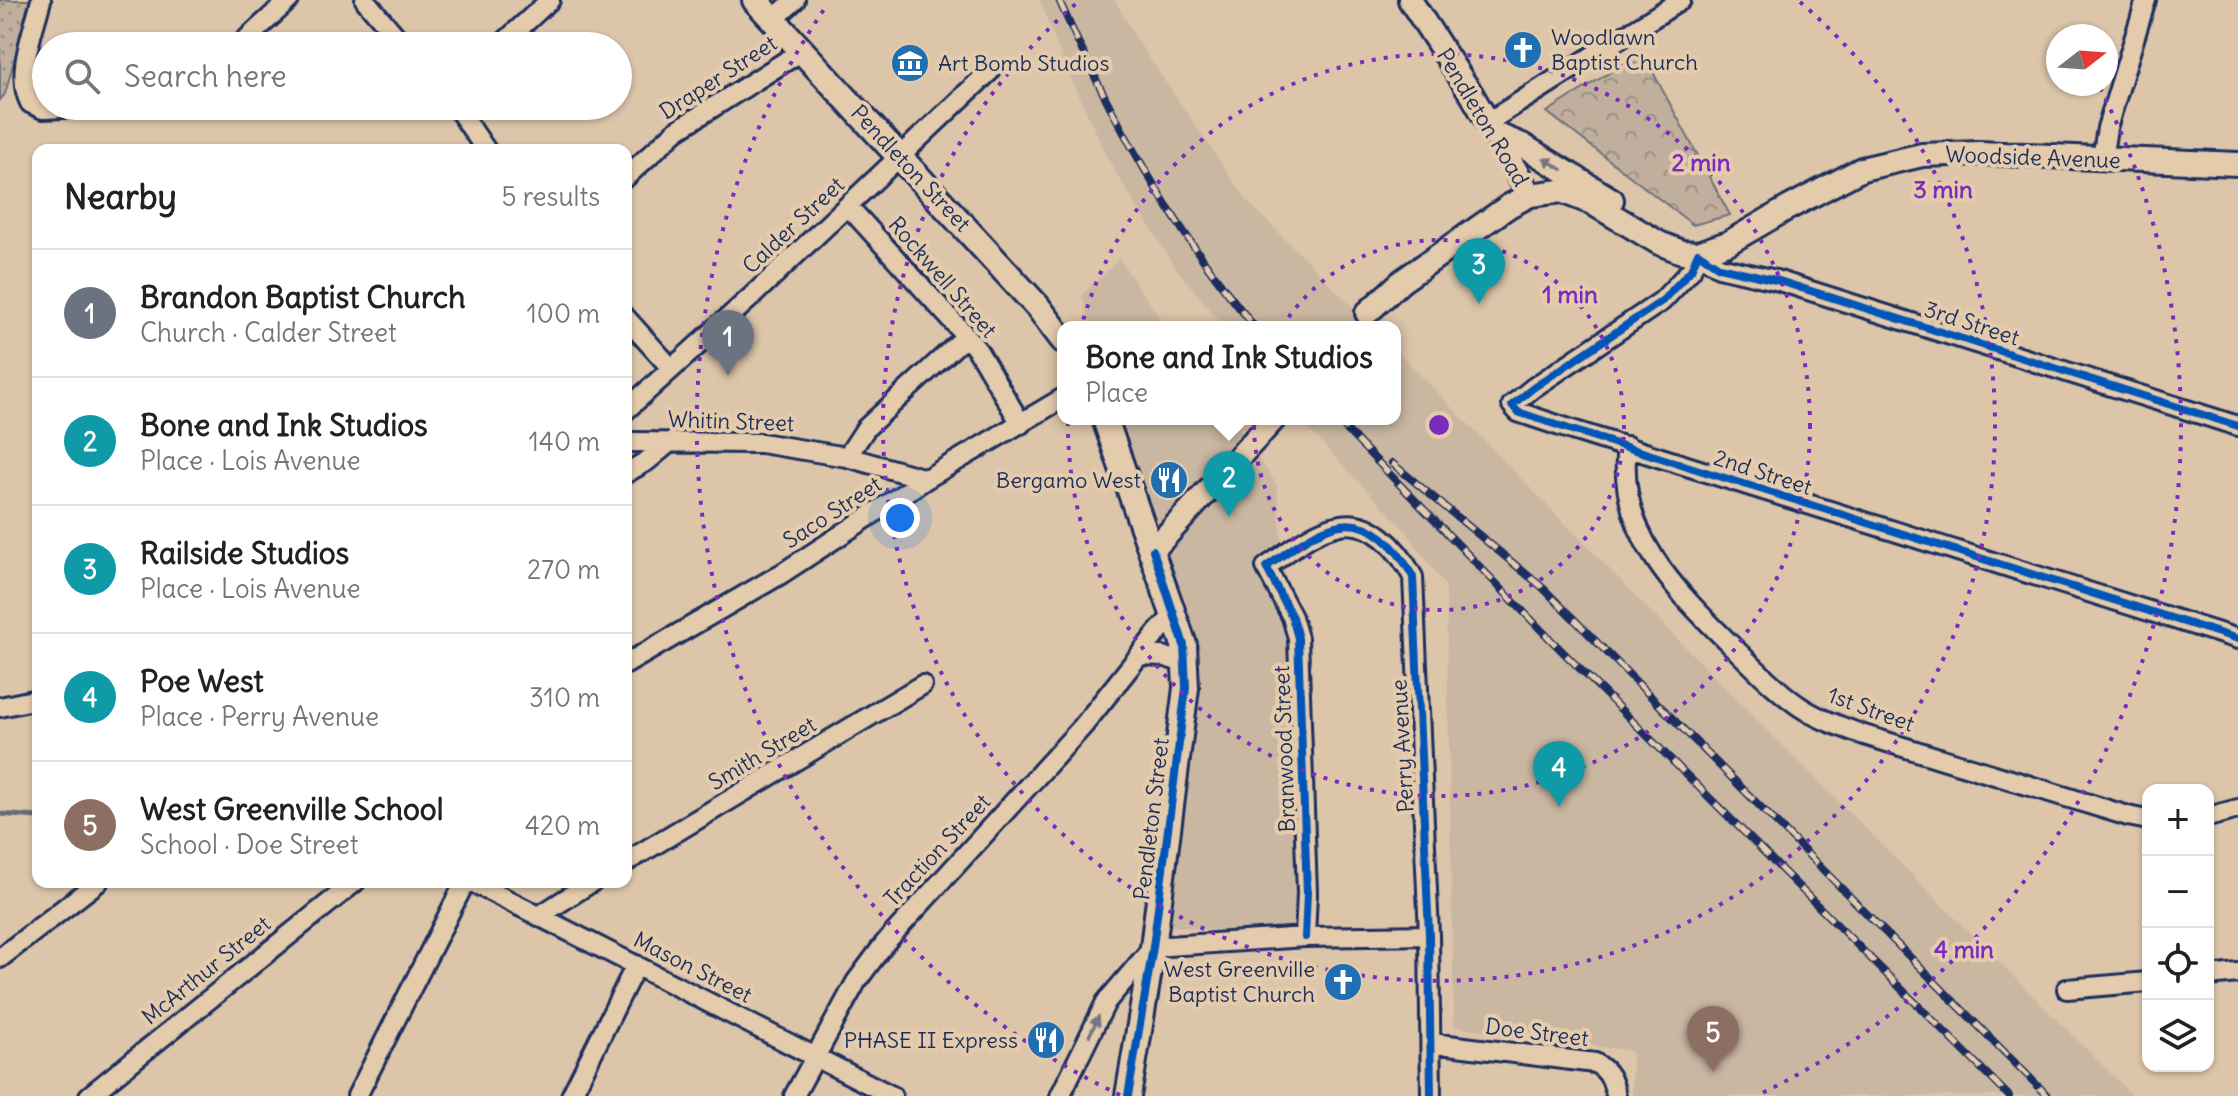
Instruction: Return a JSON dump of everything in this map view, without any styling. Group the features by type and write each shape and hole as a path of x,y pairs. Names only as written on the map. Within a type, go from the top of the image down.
{"main road":[{"name":"Pendleton Street","path":"755,0 1038,307 1057,332"},
{"name":"Pendleton Street","path":"1107,425 1153,550 1184,645 1186,664 1186,688 1153,947 1128,1096"}],"street":[{"path":"33,32 41,0"},
{"path":"254,32 289,0"},
{"path":"365,0 392,32"},
{"path":"515,32 550,0"},
{"name":"Draper Street","path":"773,20 795,0"},
{"name":"Pendleton Road","path":"1410,0 1492,128 1530,195"},
{"path":"1659,243 1621,205 1492,128 1681,0"},
{"path":"2102,159 2107,128 2143,1"},
{"path":"32,38 25,67 25,88 32,104"},
{"name":"Draper Street","path":"632,171 677,130 802,51"},
{"name":"Calder Street","path":"632,404 990,71"},
{"path":"466,120 482,144"},
{"name":"Woodside Avenue","path":"1698,253 1728,243 1840,179 1887,161 1922,155 1979,153 2238,164"},
{"path":"1367,313 1402,281 1509,206 1530,195 1561,191 1592,203 1659,243 1682,252 1698,253"},
{"name":"Rockwell Street","path":"848,206 978,351 1021,424"},
{"name":"3rd Street","path":"1698,253 1719,267 1776,280 2238,426"},
{"name":"2nd Street","path":"1698,253 1691,270 1662,301 1512,405 1518,412 1720,478 2238,639"},
{"path":"632,325 671,368"},
{"path":"847,457 866,428 966,336"},
{"name":"Saco Street","path":"632,661 781,574 926,479 1057,402"},
{"path":"1153,550 1268,425"},
{"name":"Whitin Street","path":"632,442 761,443 847,457 926,479"},
{"path":"632,469 670,442"},
{"name":"1st Street","path":"1627,446 1624,470 1629,502 1645,544 1658,566 1707,622 1777,690 1801,708 1861,734 2142,819"},
{"name":"Perry Avenue","path":"1266,567 1308,539 1337,525 1358,525 1391,542 1413,577 1429,935 1431,1096"},
{"name":"Branwood Street","path":"1266,567 1292,617 1298,638 1307,893 1305,937"},
{"name":"Traction Street","path":"794,1096 856,982 885,943 1083,726 1173,616"},
{"path":"1141,655 1163,656 1186,664"},
{"name":"Smith Street","path":"632,858 922,685"},
{"path":"0,707 32,700"},
{"path":"2214,815 2238,809"},
{"path":"0,958 90,888"},
{"name":"McArthur Street","path":"89,1096 348,888"},
{"path":"357,1096 462,888"},
{"name":"Mason Street","path":"484,888 892,1096"},
{"path":"539,916 583,888"},
{"path":"1060,1096 1106,1002 1153,947 1305,937 1429,935"},
{"path":"571,1096 636,965"},
{"path":"2214,975 2238,973"},
{"path":"2067,989 2142,983"},
{"name":"Doe Street","path":"1432,1043 1595,1063 1605,1068 1613,1081 1616,1096"}],"shaded area":[{"path":"1040,0 1115,0 1136,39 1248,202 1367,321 1219,321 1175,267 1111,165 1062,59"},
{"path":"1119,259 1162,321 1088,321 1082,295"},
{"path":"1401,355 1727,690 2133,1096 1632,1096 1632,1051 1454,1026 1446,587 1406,531 1305,425 1401,425"},
{"path":"1118,425 1235,425 1276,484 1297,694 1295,937 1169,926 1194,625"}],"green space":[{"path":"0,0 30,0 5,94 0,100"},
{"path":"1642,52 1730,215 1693,225 1547,112"}],"waterway":[{"path":"0,814 32,817"}],"railway":[{"path":"1059,0 1100,87 1145,171 1197,251 1250,321"},
{"path":"1342,425 1551,640 2009,1096"},
{"path":"1392,463 1542,587 2048,1096"}],"cycle path":[{"path":"2238,426 1776,280 1719,267 1698,253 1691,270 1662,301 1512,405 1518,412 1572,430 2238,639"},
{"path":"1305,937 1307,893 1298,638 1292,617 1266,567 1317,533 1349,524 1372,531 1392,546 1413,577 1429,935 1431,1096"},
{"path":"1128,1096 1153,947 1186,688 1184,645 1153,550"}],"place":[{"name":"Woodlawn Baptist Church","path":"1523,50"},
{"name":"Art Bomb Studios","path":"910,63"},
{"name":"Railside Studios","path":"1479,304"},
{"name":"Brandon Baptist Church","path":"728,376"},
{"name":"Bergamo West","path":"1169,480"},
{"name":"Bone and Ink Studios","path":"1229,517"},
{"name":"Poe West","path":"1559,807"},
{"name":"West Greenville Baptist Church","path":"1343,982"},
{"name":"PHASE II Express","path":"1046,1040"},
{"name":"West Greenville School","path":"1713,1072"}]}
